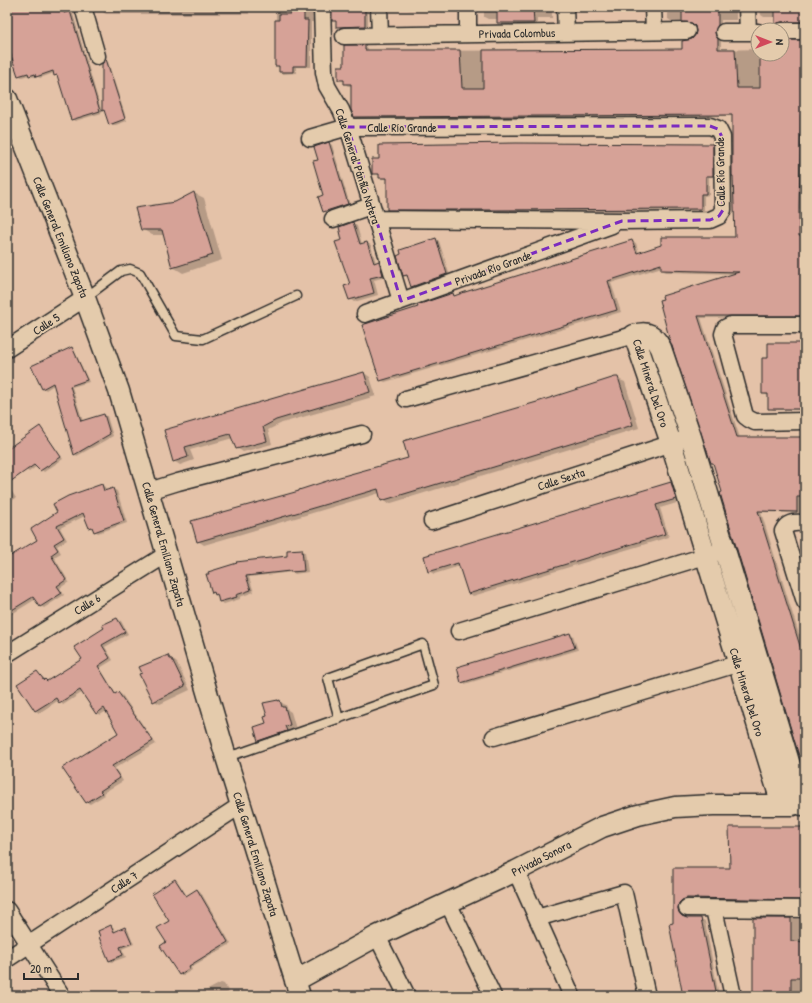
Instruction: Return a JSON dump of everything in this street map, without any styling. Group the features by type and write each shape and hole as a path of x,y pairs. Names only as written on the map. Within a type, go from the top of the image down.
{"street":[{"path":"83,7 97,56"},
{"name":"Calle General Pánfilo Natera","path":"322,7 324,72 327,86 341,110 348,127 401,301"},
{"path":"379,7 380,35"},
{"name":"Privada Colombus","path":"468,7 468,34"},
{"name":"Privada Colombus","path":"565,7 566,33"},
{"path":"653,7 654,31"},
{"path":"747,7 751,22"},
{"name":"Privada Colombus","path":"344,36 687,31"},
{"path":"790,31 805,31"},
{"path":"724,32 750,32"},
{"name":"Calle General Emiliano Zapata","path":"8,107 85,298 119,391 226,757 298,988"},
{"name":"Calle Río Grande","path":"348,127 710,126 718,129 722,137 723,210 719,216 710,220 622,221 373,212"},
{"path":"310,138 348,127"},
{"path":"333,219 373,212"},
{"name":"Privada Río Grande","path":"365,314 622,221"},
{"name":"Calle 5","path":"7,349 85,298"},
{"path":"805,325 731,325 725,328 723,334 745,416 755,422 805,421"},
{"name":"Calle Mineral Del Oro","path":"782,805 671,443 634,335 642,332 647,333 657,341 661,348 690,437 803,805"},
{"path":"406,399 634,335"},
{"path":"149,491 362,434"},
{"name":"Calle Sexta","path":"432,521 690,437"},
{"path":"805,523 790,523 785,526 783,532 805,602"},
{"path":"458,631 725,550"},
{"name":"Calle 6","path":"7,654 167,554"},
{"path":"494,737 758,658"},
{"name":"Calle 7","path":"7,959 241,805"},
{"name":"Privada Sonora","path":"298,988 377,936 516,871 602,827 638,815 675,808 803,805"},
{"path":"516,871 572,996"},
{"path":"537,918 624,893 647,996"},
{"path":"448,902 493,996"},
{"path":"687,908 805,909"},
{"path":"714,909 733,996"},
{"path":"7,910 62,996"},
{"path":"377,936 407,996"}],"lane":[{"path":"85,298 121,271 130,269 140,273 176,336 203,339 296,296"},
{"path":"226,757 434,686 423,644 328,678 339,718"}],"highlighted area":[{"path":"710,126 718,129 722,137 723,210 719,216 710,220 622,221 401,301 348,127"}],"building":[{"path":"7,7 63,7 64,13 70,11 100,111 71,120 57,75 54,76 53,71 36,77 35,74 29,76 28,73 18,76 7,43"},
{"path":"290,7 304,7 304,20 308,20 307,66 293,66 293,72 279,72 279,66 275,66 275,20 279,20 279,14 290,14"},
{"path":"332,7 365,7 365,26 336,27 336,21 332,21"},
{"path":"497,7 533,7 534,23 497,23"},
{"path":"682,7 718,7 718,25 715,32 718,39 718,49 735,49 737,88 760,88 760,62 790,62 790,40 805,40 805,115 801,115 799,236 805,236 805,316 698,316 737,437 804,437 805,497 797,497 797,512 758,511 805,662 805,765 802,766 720,493 722,492 670,341 659,300 663,299 662,296 739,272 661,270 661,264 608,281 617,310 380,381 362,325 418,307 417,305 453,293 454,296 632,240 637,253 661,245 661,237 735,237 732,176 732,115 354,117 351,110 351,84 344,84 344,80 338,80 338,66 344,66 344,45 365,45 365,50 460,50 462,88 483,88 483,50 682,49 682,41 692,39 696,31 695,26 692,23 682,22"},
{"path":"775,7 805,7 805,22 775,22"},
{"path":"106,59 125,119 109,125 104,110 102,111 102,64"},
{"path":"329,142 348,204 323,212 318,197 323,195 313,161 318,160 314,147"},
{"path":"516,143 713,144 713,176 706,176 706,194 701,194 701,209 387,210 387,178 379,178 379,174 372,174 372,159 379,159 379,145"},
{"path":"194,192 213,255 172,268 162,230 141,230 135,208 175,202"},
{"path":"353,222 360,244 367,242 374,263 379,261 383,275 370,278 374,293 349,300 344,286 350,284 335,242 342,240 339,227"},
{"path":"436,238 447,274 411,287 407,275 403,276 397,256 401,254 400,250"},
{"path":"768,343 805,343 805,409 768,409 768,394 762,394 762,358 768,358"},
{"path":"72,347 87,380 70,386 81,421 104,414 110,434 74,455 53,383 42,389 31,366"},
{"path":"364,372 370,392 276,420 263,427 267,441 236,449 230,434 185,447 188,457 173,462 164,430"},
{"path":"618,377 633,425 381,501 378,489 197,542 191,521 299,491 336,478 408,458 403,441 537,402"},
{"path":"40,426 61,457 40,471 34,465 7,484 7,449"},
{"path":"671,482 676,499 656,505 665,534 468,594 458,563 428,572 424,556"},
{"path":"102,484 104,491 113,488 124,521 94,532 92,527 89,528 83,513 57,526 64,538 54,544 58,550 51,555 66,580 57,586 62,593 40,607 33,597 7,613 7,558 37,540 31,529 57,512 53,504 68,496"},
{"path":"302,549 304,571 290,571 246,576 251,590 236,595 237,597 219,602 217,594 215,595 214,592 212,593 206,574 209,574 208,572 237,563 236,562 287,556 287,550"},
{"path":"117,618 125,632 102,645 110,658 98,666 115,694 118,692 153,741 112,766 120,778 100,791 102,793 86,803 62,768 118,733 104,708 96,714 80,690 59,703 56,698 35,711 17,684 37,671 44,680 45,679 47,681 82,659 74,647 104,628 102,625"},
{"path":"570,633 575,648 461,683 457,667"},
{"path":"168,655 170,659 172,659 185,686 153,702 139,674 142,673 139,667"},
{"path":"280,700 282,707 285,707 290,725 285,726 287,731 258,741 254,727 266,723 264,717 267,716 263,703"},
{"path":"729,827 804,827 805,900 687,898 682,900 679,903 678,908 682,916 687,918 701,918 717,996 683,996 669,924 673,923 673,868 730,868"},
{"path":"175,879 186,896 197,889 228,942 189,966 190,968 179,975 160,946 166,942 157,928 169,921 152,894"},
{"path":"753,918 791,918 791,941 805,942 805,978 791,978 791,993 753,993"},
{"path":"111,925 114,932 125,927 132,943 120,947 123,955 109,961 98,931"}]}
